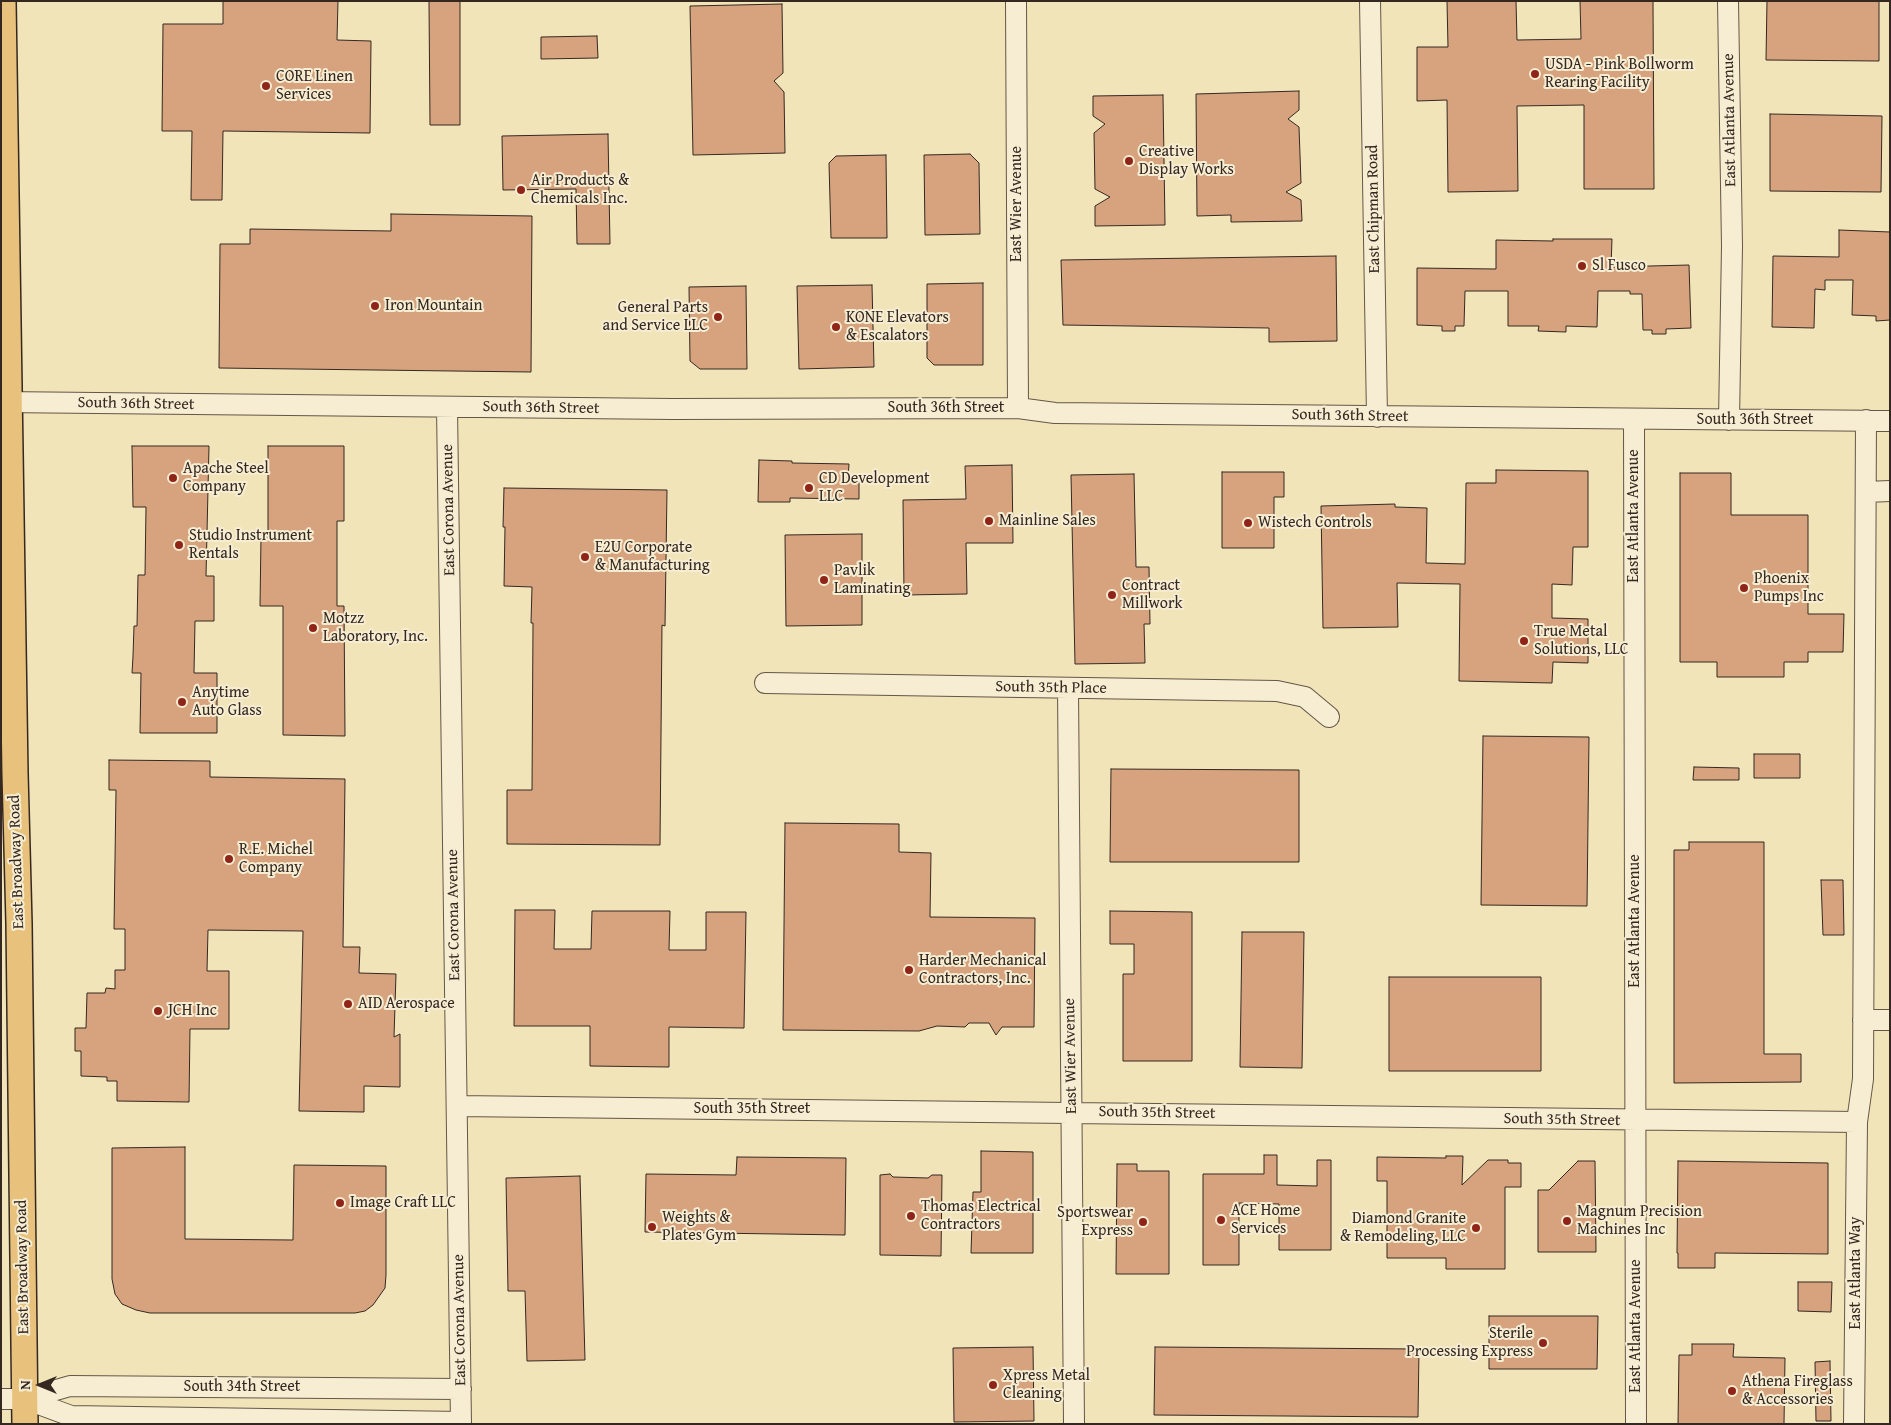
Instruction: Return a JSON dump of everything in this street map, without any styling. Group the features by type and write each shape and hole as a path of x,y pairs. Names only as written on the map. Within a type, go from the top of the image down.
{"main road":[{"name":"East Broadway Road","path":"4,1 5,402 19,924 13,1399 25,1424"}],"street":[{"name":"East Wier Avenue","path":"1016,1 1018,408"},
{"name":"East Chipman Road","path":"1370,1 1377,416"},
{"name":"East Atlanta Avenue","path":"1728,1 1732,246 1729,420"},
{"name":"South 36th Street","path":"5,402 673,409 1018,408 1055,413 1890,421"},
{"name":"East Corona Avenue","path":"447,407 461,1423"},
{"name":"East Atlanta Avenue","path":"1634,419 1636,1424"},
{"name":"East Atlanta Way","path":"1854,1424 1857,1122 1863,1079 1866,420"},
{"path":"1866,492 1890,491"},
{"name":"South 35th Place","path":"765,683 1277,691 1304,697 1329,717"},
{"name":"East Wier Avenue","path":"1068,688 1074,1424"},
{"path":"1863,1020 1890,1020"},
{"name":"South 35th Street","path":"457,1106 1072,1112 1636,1121 1857,1122"},
{"name":"South 34th Street","path":"13,1399 70,1386 461,1389"},
{"name":"South 34th Street","path":"13,1399 71,1416 461,1423"}],"building":[{"name":"CORE Linen Services","path":"223,1 338,1 337,40 371,41 370,133 223,131 222,200 191,200 192,131 162,131 163,24 223,24"},
{"path":"429,1 460,1 460,125 430,125"},
{"name":"USDA - Pink Bollworm Rearing Facility","path":"1447,1 1516,1 1517,40 1581,39 1580,1 1653,1 1654,189 1584,189 1584,105 1517,106 1518,191 1448,192 1447,100 1417,101 1417,47 1448,47"},
{"path":"1767,1 1879,1 1879,61 1766,60"},
{"path":"782,4 783,73 774,81 784,92 785,153 693,155 690,6"},
{"path":"597,36 598,58 541,59 541,37"},
{"path":"1299,91 1299,110 1288,119 1299,127 1301,183 1286,192 1301,200 1302,221 1231,222 1231,215 1197,216 1196,94"},
{"name":"Creative Display Works","path":"1163,95 1165,225 1095,226 1095,206 1110,197 1095,189 1094,133 1105,124 1093,116 1093,96"},
{"path":"1770,114 1882,116 1881,192 1770,191"},
{"name":"Air Products & Chemicals Inc.","path":"608,134 610,244 577,244 576,189 503,190 502,136"},
{"path":"970,154 979,163 980,234 925,235 924,155"},
{"path":"886,155 887,238 831,238 829,163 836,156"},
{"name":"Iron Mountain","path":"391,214 532,216 531,372 219,368 220,244 250,244 250,229 391,231"},
{"path":"1839,230 1890,232 1890,320 1876,321 1876,316 1852,315 1853,280 1825,280 1825,290 1815,289 1814,328 1772,327 1773,256 1839,257"},
{"path":"1553,239 1612,239 1611,267 1689,265 1691,328 1666,329 1666,334 1652,334 1652,330 1643,330 1642,294 1630,294 1630,291 1598,291 1597,327 1566,326 1566,332 1538,331 1539,326 1508,326 1508,291 1465,291 1464,326 1455,326 1455,331 1442,331 1442,326 1417,325 1417,268 1496,269 1496,240 1553,241"},
{"path":"1336,256 1337,341 1269,342 1269,328 1063,325 1061,260"},
{"path":"983,283 983,365 934,365 927,358 927,284"},
{"name":"KONE Elevators & Escalators","path":"872,285 874,367 799,369 797,286"},
{"name":"General Parts and Service LLC","path":"746,286 747,369 700,369 690,361 689,287"},
{"path":"132,446 209,446 206,576 214,576 214,621 195,621 194,673 217,673 217,733 140,733 141,673 132,673 134,626 137,626 138,575 145,575 146,507 133,507"},
{"path":"268,446 344,446 344,521 337,521 337,606 344,606 345,736 283,735 283,606 260,606 261,536 268,537"},
{"name":"CD Development LLC","path":"759,460 792,461 792,463 849,464 848,478 859,478 859,499 790,498 790,502 758,502"},
{"path":"1012,465 1013,543 966,543 967,594 904,595 903,500 966,499 965,466"},
{"path":"1496,470 1588,471 1588,547 1573,547 1572,585 1552,584 1552,618 1588,619 1588,663 1553,662 1552,683 1459,681 1460,584 1397,583 1398,627 1323,628 1321,506 1395,504 1395,507 1427,508 1426,563 1465,564 1466,483 1496,483"},
{"name":"Wistech Controls","path":"1222,472 1284,472 1284,497 1274,497 1274,548 1222,548"},
{"name":"Phoenix Pumps Inc","path":"1680,473 1731,473 1731,515 1808,515 1808,614 1844,614 1843,652 1808,652 1808,662 1784,662 1784,677 1717,677 1717,662 1680,662"},
{"name":"Contract Millwork","path":"1134,474 1136,567 1149,567 1150,624 1144,624 1145,663 1075,664 1071,475"},
{"path":"504,488 667,490 665,626 662,625 660,845 507,844 507,790 532,790 533,623 531,623 532,587 504,586"},
{"name":"Pavlik Laminating","path":"862,534 862,625 786,626 785,535"},
{"path":"1483,736 1589,737 1587,906 1481,905"},
{"path":"1754,754 1800,754 1800,778 1754,778"},
{"path":"109,760 210,761 210,777 345,779 343,947 360,947 359,973 396,974 394,1037 400,1034 400,1087 364,1086 364,1112 299,1111 303,931 208,930 207,971 229,971 229,1029 190,1029 189,1102 117,1101 117,1081 107,1081 107,1077 81,1076 81,1051 75,1051 75,1028 86,1028 87,993 105,993 106,988 115,989 115,970 125,970 125,929 114,929 116,790 109,790"},
{"path":"1694,767 1739,768 1739,780 1693,780"},
{"path":"1111,769 1299,770 1299,862 1110,862"},
{"name":"Harder Mechanical Contractors, Inc.","path":"785,823 899,824 899,852 931,853 930,917 1035,918 1034,1027 1002,1027 996,1035 989,1023 969,1023 965,1027 937,1026 919,1031 783,1030"},
{"path":"1689,842 1764,842 1764,1054 1801,1054 1801,1082 1674,1083 1674,850 1689,850"},
{"path":"1821,880 1843,880 1844,935 1823,935"},
{"path":"515,910 555,910 554,949 591,949 592,911 670,911 669,950 706,950 706,912 746,912 744,1028 669,1027 669,1067 590,1066 590,1026 514,1026"},
{"path":"1110,911 1192,912 1192,1061 1123,1061 1123,974 1134,974 1134,944 1110,944"},
{"path":"1242,932 1304,932 1302,1068 1240,1067"},
{"path":"1389,977 1541,977 1541,1071 1389,1071"},
{"name":"Image Craft LLC","path":"185,1147 185,1239 293,1240 294,1165 386,1166 385,1288 373,1305 365,1311 355,1313 150,1313 122,1304 115,1294 112,1279 112,1148"},
{"path":"981,1151 1033,1152 1033,1253 971,1253 973,1192 981,1192"},
{"path":"1264,1155 1277,1155 1277,1185 1317,1186 1317,1160 1331,1160 1331,1250 1279,1250 1279,1204 1239,1203 1239,1265 1203,1265 1203,1174 1264,1174"},
{"path":"1446,1156 1463,1156 1462,1185 1488,1160 1508,1160 1508,1163 1521,1163 1521,1187 1505,1187 1505,1269 1446,1269 1446,1258 1387,1258 1387,1181 1377,1181 1377,1157 1446,1158"},
{"path":"737,1157 846,1158 845,1235 645,1232 646,1174 736,1175"},
{"name":"Magnum Precision Machines Inc","path":"1578,1161 1595,1161 1596,1252 1538,1252 1538,1190 1549,1190"},
{"path":"1678,1161 1828,1163 1828,1254 1715,1253 1715,1268 1678,1268"},
{"name":"Sportswear Express","path":"1117,1164 1137,1164 1137,1171 1169,1171 1169,1274 1116,1274"},
{"name":"Thomas Electrical Contractors","path":"890,1174 893,1177 928,1178 932,1175 942,1175 941,1256 880,1255 880,1175"},
{"path":"580,1176 585,1360 527,1361 525,1291 508,1291 506,1178"},
{"path":"1798,1282 1832,1282 1831,1312 1798,1311"},
{"name":"Sterile Processing Express","path":"1489,1316 1598,1316 1597,1369 1489,1369"},
{"name":"Athena Fireglass & Accessories","path":"1692,1344 1734,1344 1733,1357 1785,1358 1784,1424 1678,1424 1679,1355 1692,1355"},
{"name":"Xpress Metal Cleaning","path":"1033,1347 1034,1421 954,1422 953,1348"},
{"path":"1155,1347 1419,1349 1418,1417 1154,1415"},
{"path":"1830,1361 1831,1421 1816,1421 1815,1362"}],"place":[{"name":"USDA - Pink Bollworm Rearing Facility","path":"1535,74"},
{"name":"CORE Linen Services","path":"266,86"},
{"name":"Creative Display Works","path":"1129,161"},
{"name":"Air Products & Chemicals Inc.","path":"521,190"},
{"name":"Sl Fusco","path":"1582,266"},
{"name":"Iron Mountain","path":"375,306"},
{"name":"General Parts and Service LLC","path":"718,317"},
{"name":"KONE Elevators & Escalators","path":"836,327"},
{"name":"Apache Steel Company","path":"173,478"},
{"name":"CD Development LLC","path":"809,488"},
{"name":"Mainline Sales","path":"989,521"},
{"name":"Wistech Controls","path":"1248,523"},
{"name":"Studio Instrument Rentals","path":"179,545"},
{"name":"E2U Corporate & Manufacturing","path":"585,557"},
{"name":"Pavlik Laminating","path":"824,580"},
{"name":"Phoenix Pumps Inc","path":"1744,588"},
{"name":"Contract Millwork","path":"1112,595"},
{"name":"Motzz Laboratory, Inc.","path":"313,628"},
{"name":"True Metal Solutions, LLC","path":"1524,641"},
{"name":"Anytime Auto Glass","path":"182,702"},
{"name":"R.E. Michel Company","path":"229,859"},
{"name":"Harder Mechanical Contractors, Inc.","path":"909,970"},
{"name":"AID Aerospace","path":"348,1004"},
{"name":"JCH Inc","path":"158,1011"},
{"name":"Image Craft LLC","path":"340,1203"},
{"name":"Thomas Electrical Contractors","path":"911,1216"},
{"name":"ACE Home Services","path":"1221,1220"},
{"name":"Magnum Precision Machines Inc","path":"1567,1221"},
{"name":"Sportswear Express","path":"1143,1222"},
{"name":"Weights & Plates Gym","path":"652,1227"},
{"name":"Diamond Granite & Remodeling, LLC","path":"1476,1228"},
{"name":"Sterile Processing Express","path":"1543,1343"},
{"name":"Xpress Metal Cleaning","path":"993,1385"},
{"name":"Athena Fireglass & Accessories","path":"1732,1391"}]}
